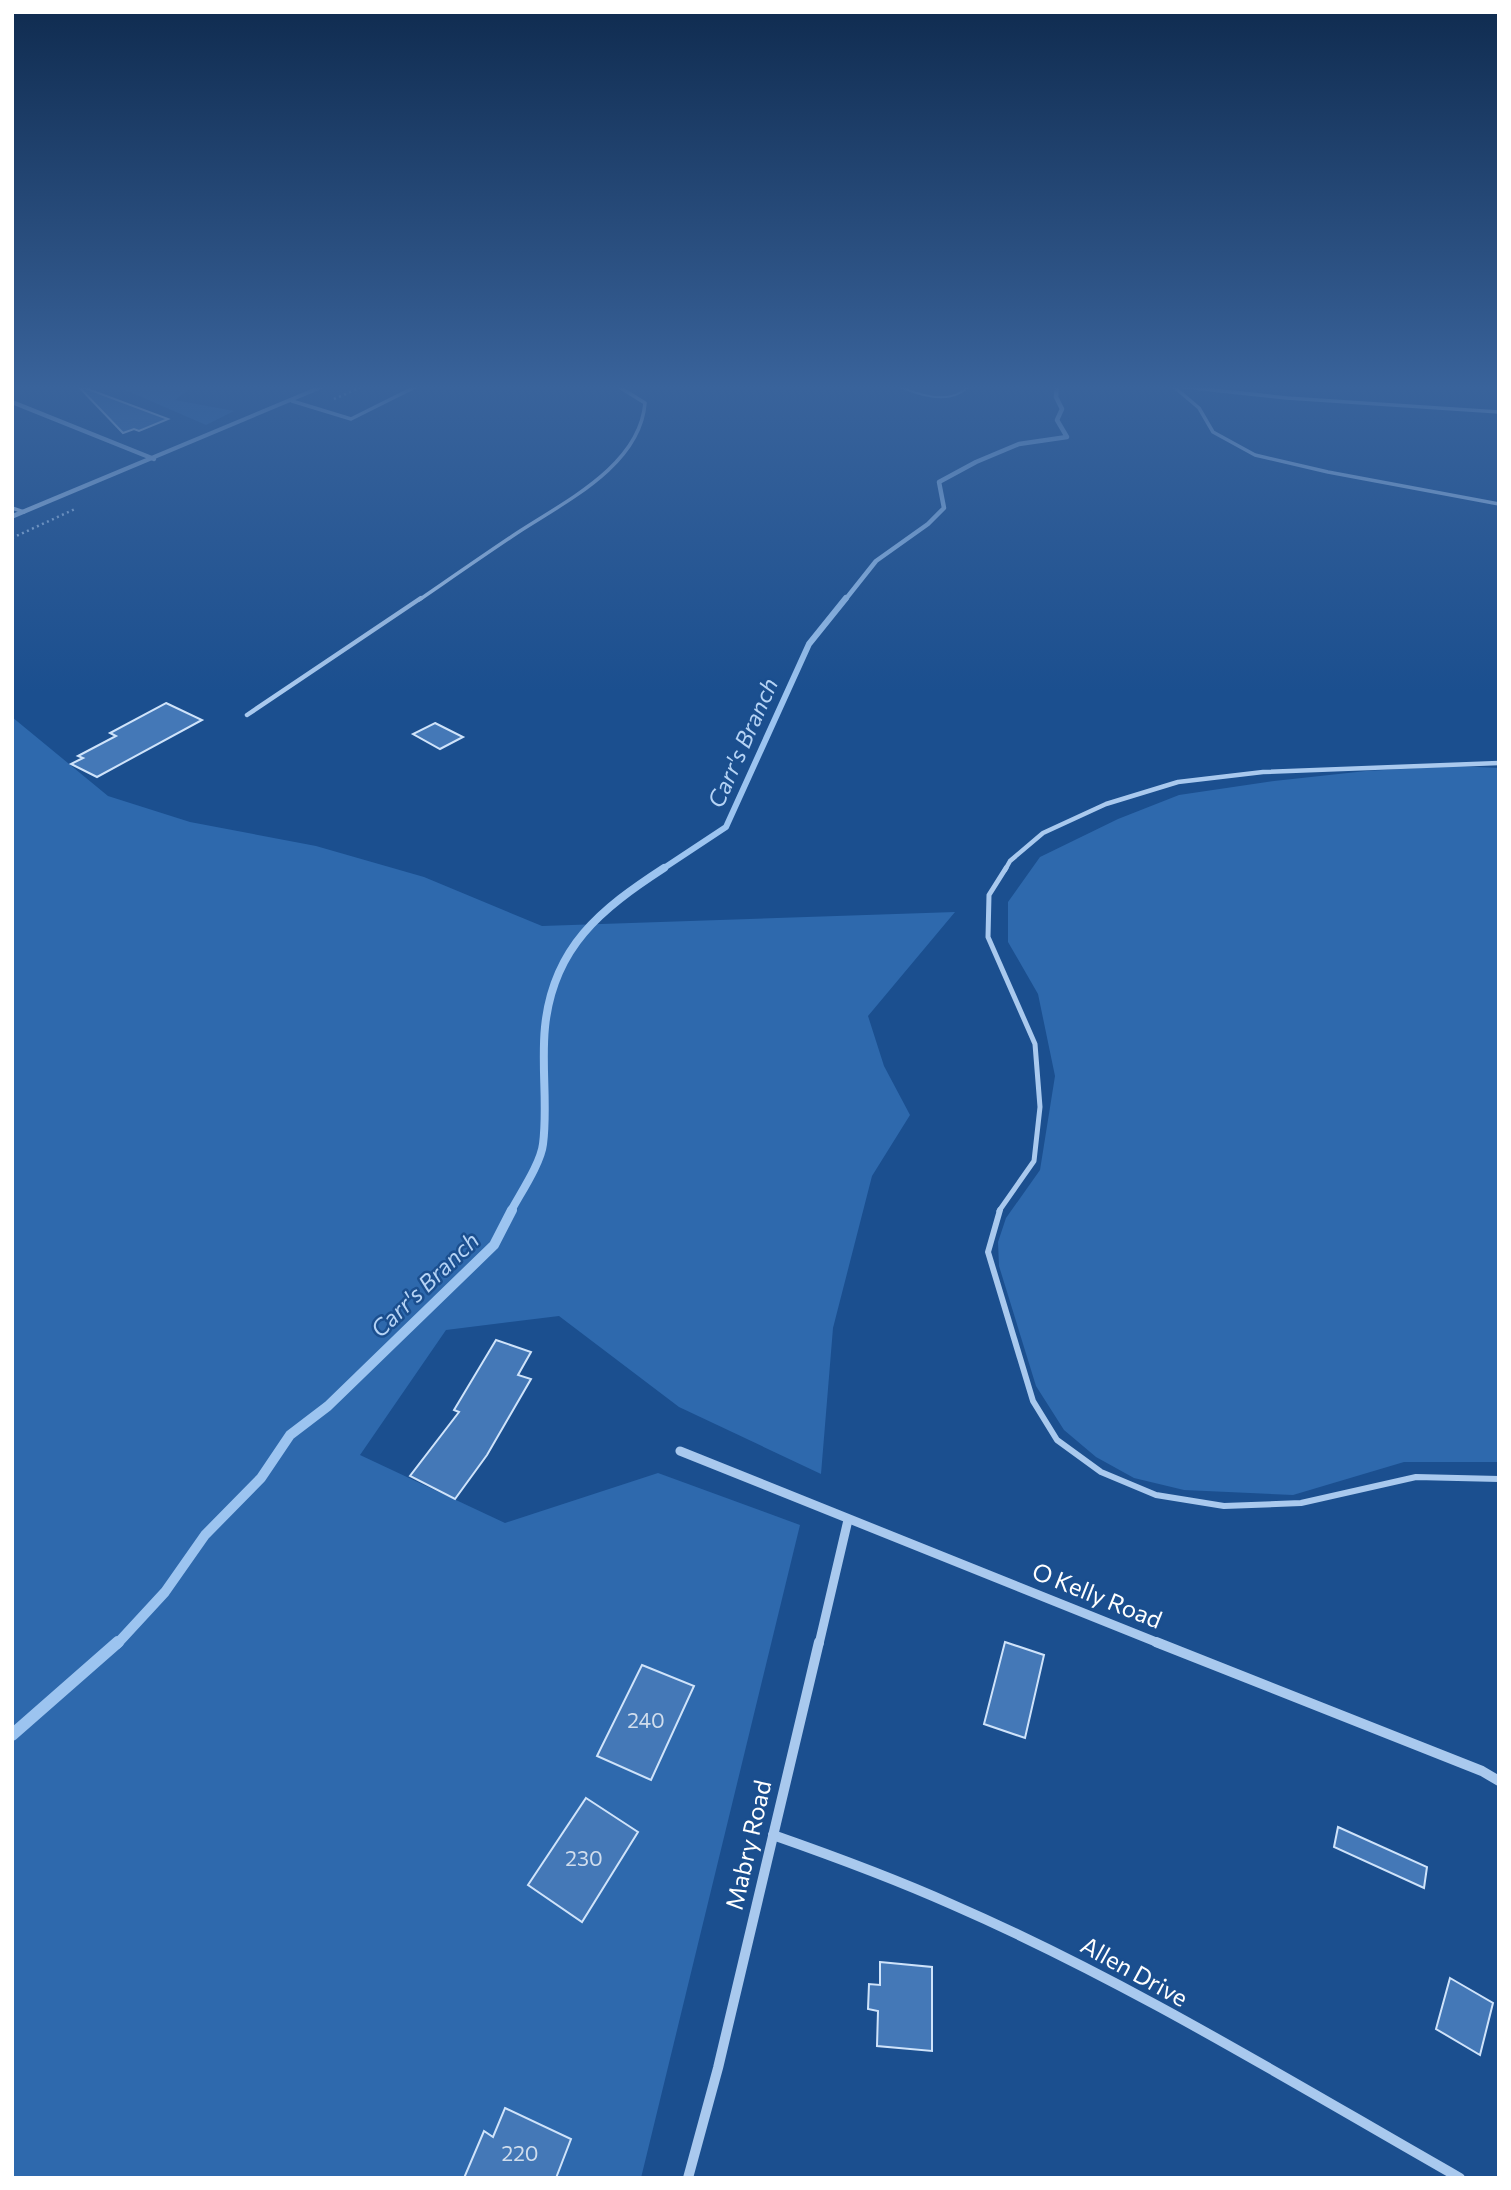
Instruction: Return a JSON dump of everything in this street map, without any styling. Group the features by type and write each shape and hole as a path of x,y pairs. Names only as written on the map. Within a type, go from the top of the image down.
{"street":[{"path":"12,517 85,487"},
{"name":"O Kelly Road","path":"680,1451 1469,1765 1499,1781"},
{"name":"Mabry Road","path":"688,2178 718,2068 848,1520"},
{"name":"Allen Drive","path":"773,1835 850,1860 1077,1964 1460,2178"}],"lane":[{"path":"247,715 586,487"},
{"path":"1409,487 1499,504"},
{"path":"12,508 24,512"},
{"path":"1499,763 1263,772 1178,782 1106,804 1043,833 1010,861 989,895 988,937 1035,1044 1040,1107 1034,1161 996,1214 989,1252 1032,1401 1057,1440 1101,1472 1156,1495 1224,1506 1301,1503 1416,1477 1499,1479"}],"shaded area":[{"path":"12,717 108,796 190,822 316,846 424,877 542,926 955,912 868,1016 884,1066 910,1115 872,1176 833,1328 821,1474 679,1407 559,1316 446,1330 360,1455 505,1523 658,1473 800,1525 641,2178 12,2178"},
{"path":"1457,766 1499,768 1499,1462 1404,1462 1293,1495 1184,1490 1134,1478 1096,1457 1064,1430 1036,1386 999,1266 998,1242 1006,1218 1040,1170 1055,1076 1038,994 1008,942 1008,902 1040,857 1118,819 1179,795 1366,771"}],"building":[{"path":"166,703 202,720 97,777 71,764 83,758 78,756 116,736 110,733"},
{"path":"435,723 463,737 440,749 413,734"},
{"path":"496,1340 531,1352 518,1375 531,1379 487,1455 455,1499 410,1476 459,1412 454,1410"},
{"path":"1005,1642 1044,1655 1025,1738 984,1724"},
{"path":"642,1665 694,1686 651,1780 597,1756"},
{"path":"586,1798 638,1832 582,1922 528,1885"},
{"path":"1338,1827 1427,1867 1424,1888 1334,1847"},
{"path":"880,1962 932,1967 932,2051 877,2046 878,2011 868,2009 869,1984 880,1985"},
{"path":"1450,1978 1493,2003 1480,2055 1436,2029"},
{"path":"505,2108 571,2139 556,2178 464,2178 484,2131 493,2137"}],"waterway":[{"name":"Carr's Branch","path":"845,600 876,561 928,524 944,508 940,487"},
{"name":"Carr's Branch","path":"661,870 726,827 809,644 846,598"},
{"name":"Carr's Branch","path":"511,1211 534,1169 543,1144 545,1027 558,974 570,952 601,915 664,868"},
{"name":"Carr's Branch","path":"117,1644 165,1592 205,1535 261,1478 290,1435 328,1406 494,1245 512,1210"},
{"name":"Carr's Branch","path":"12,1735 118,1642"}]}
